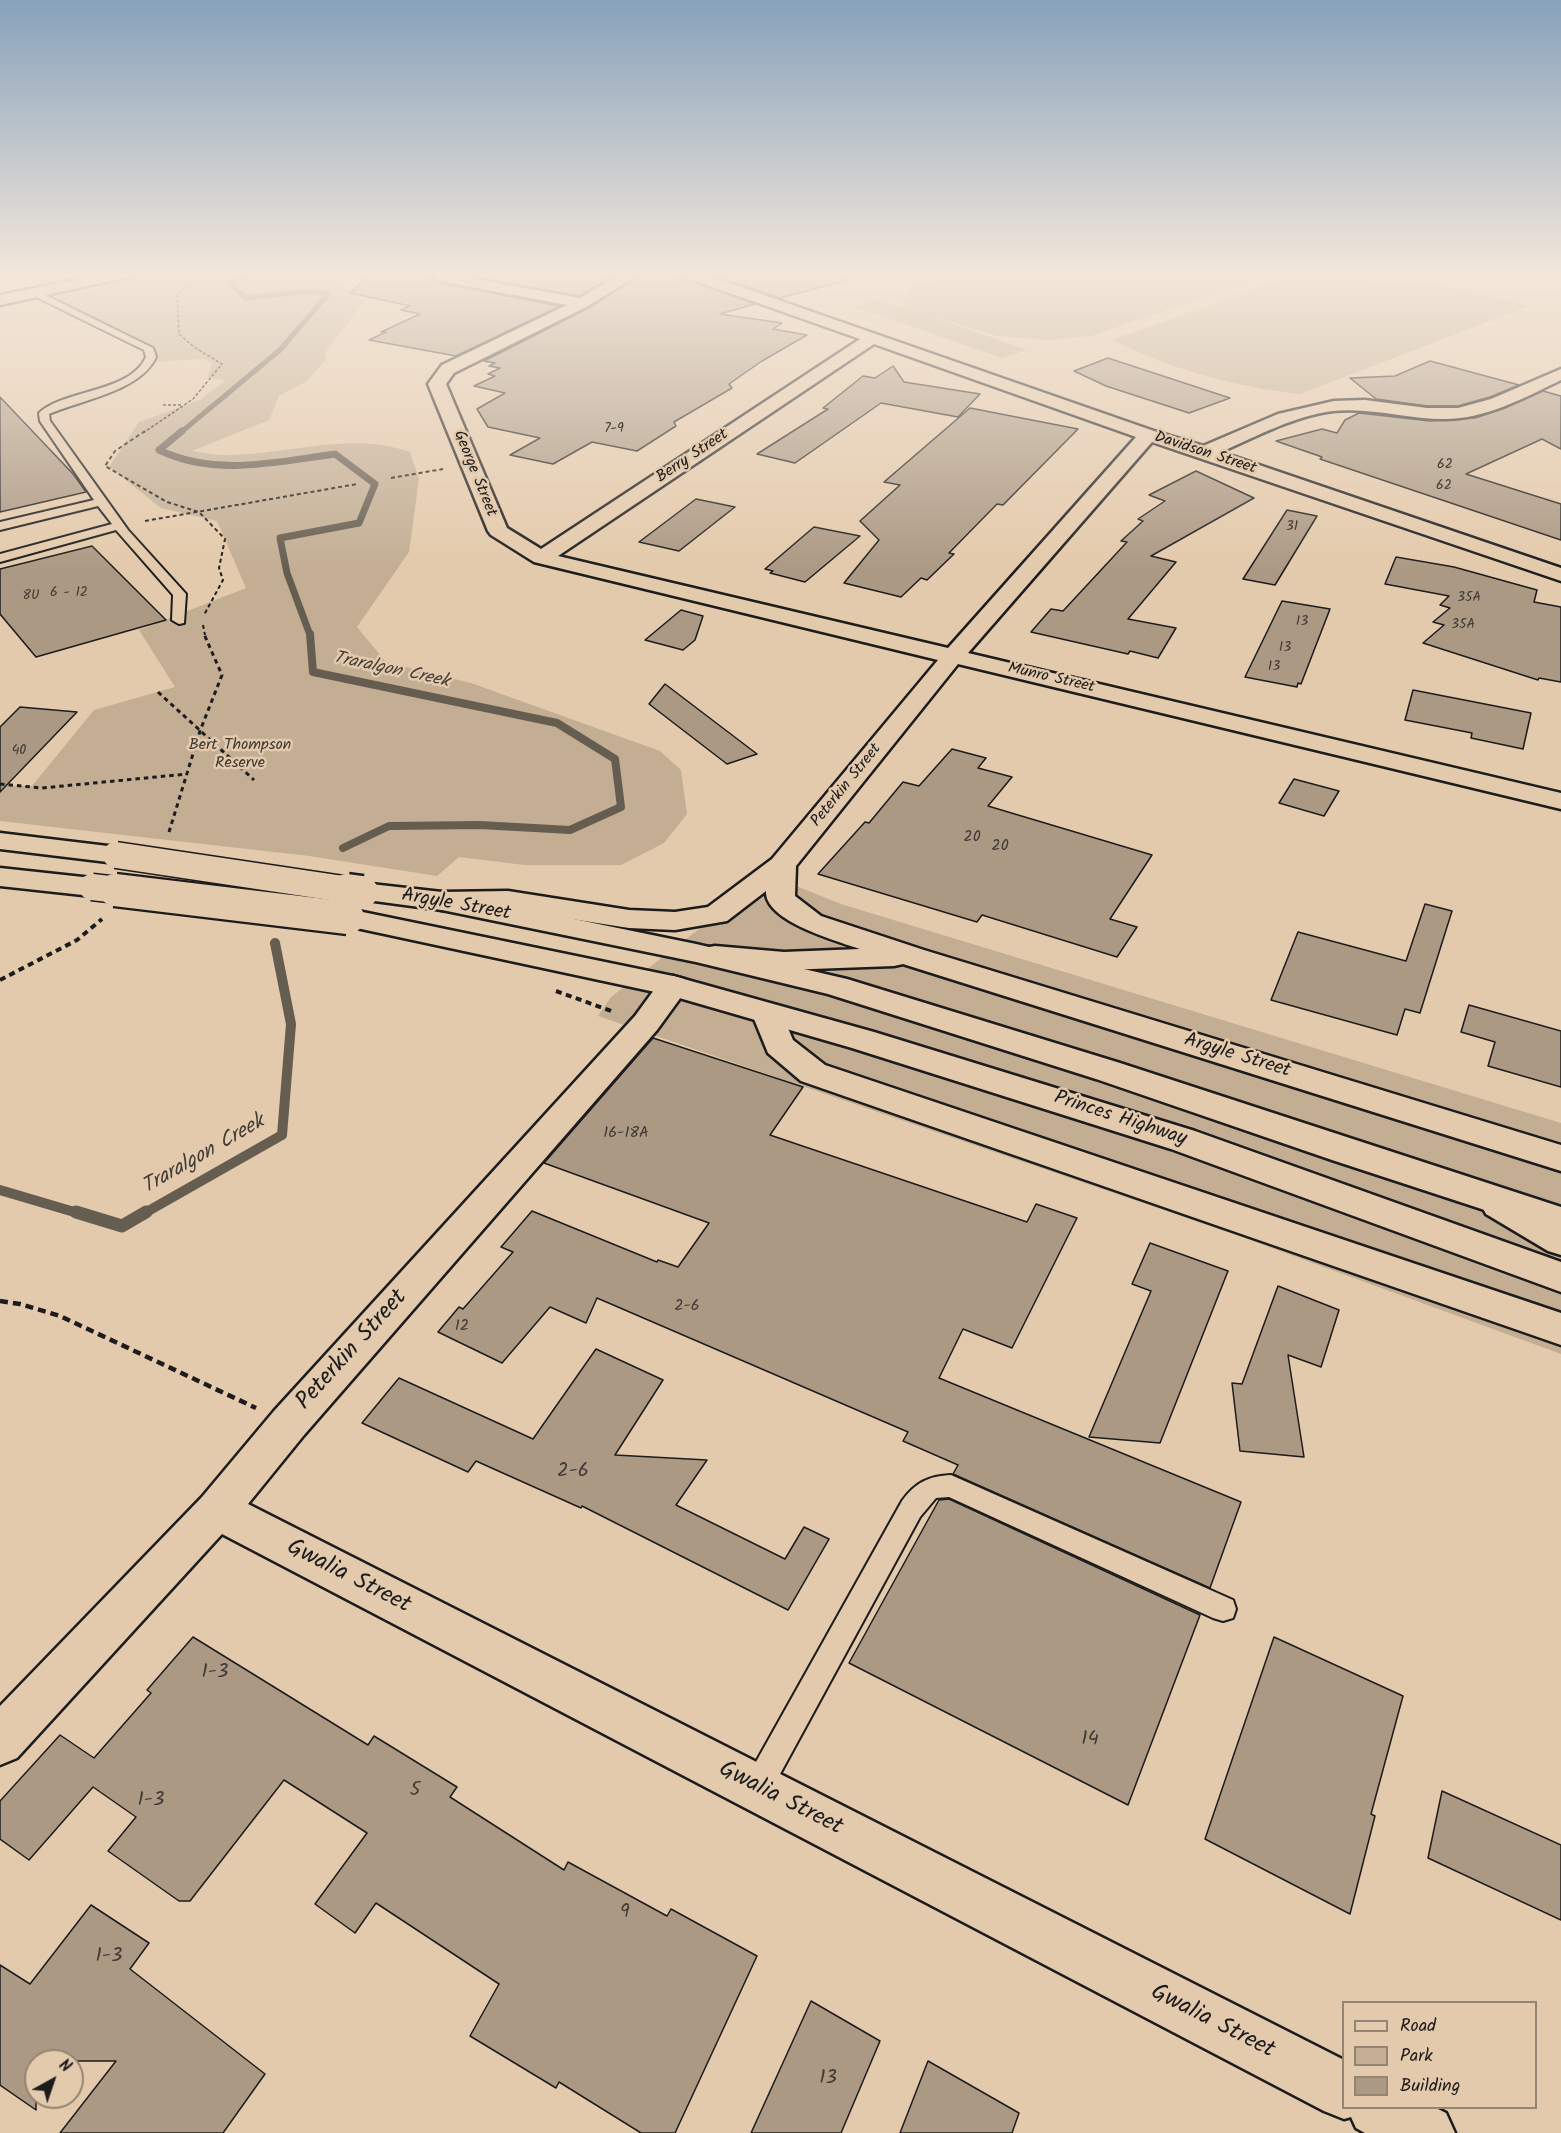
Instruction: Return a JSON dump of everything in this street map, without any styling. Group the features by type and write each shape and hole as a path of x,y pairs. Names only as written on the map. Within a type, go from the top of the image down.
{"main road":[{"name":"George Street","path":"447,371 437,384 498,531 541,558"},
{"name":"Berry Street","path":"541,558 822,371"},
{"name":"Davidson Street","path":"967,371 1148,435 1204,452 1561,575"},
{"path":"1204,452 1316,409 1353,404 1458,413 1495,403 1561,374"},
{"name":"Peterkin Street","path":"442,901 508,900 629,919 675,921 717,915 783,865 953,656 1148,435"},
{"name":"Munro Street","path":"541,558 1561,801"},
{"name":"Argyle Street","path":"0,841 116,855 362,892 442,901 696,953"},
{"name":"Argyle Street","path":"783,865 780,898 811,922 913,957 1561,1158"},
{"name":"Argyle Street","path":"0,877 348,918 673,986"},
{"name":"Peterkin Street","path":"0,1741 217,1510 289,1423 646,1023 696,953"},
{"path":"696,953 841,973 1108,1071 1561,1221"},
{"name":"Argyle Street","path":"841,973 913,957"},
{"path":"841,973 836,1010 1084,1096 1184,1140"},
{"name":"Princes Highway","path":"673,986 863,1040 1184,1140 1561,1276"},
{"path":"768,1014 779,1045 813,1073 1561,1329"},
{"path":"1479,1193 1561,1241"},
{"name":"Gwalia Street","path":"217,1510 1342,2090"},
{"path":"1378,2109 1426,2133"}],"lane":[{"path":"142,371 120,384 58,405 44,413 45,421 118,526 149,565 180,594 179,620"},
{"path":"0,526 102,502"},
{"path":"0,558 118,526"},
{"path":"757,1788 911,1509 921,1495 932,1486 951,1486 1223,1609"}],"path":[{"path":"163,405 184,405"},
{"path":"391,478 471,464"},
{"path":"118,526 357,484"},
{"path":"158,692 254,780"},
{"path":"0,784 42,788 188,774"},
{"path":"0,1301 20,1304 60,1316 289,1423"}],"green space":[{"name":"Bert Thompson Reserve","path":"209,371 316,371 307,381 279,396 269,420 192,451 216,455 253,454 320,445 365,443 410,452 419,479 409,552 357,627 386,662 471,683 660,751 681,770 687,814 664,843 621,865 524,865 459,857 437,876 309,856 0,821 0,786 32,786 94,710 175,687 139,630 246,588 217,521 161,508 109,467 139,422 200,400 226,380 207,378"},
{"path":"1188,371 1361,371 1300,394 1251,387"},
{"path":"769,875 841,904 1561,1123 1561,1354 1242,1237 598,1016 611,997"}],"building":[{"path":"495,371 748,371 729,384 732,388 674,422 676,426 637,451 592,442 553,464 510,455 540,438 488,427 477,409 505,393 474,386 495,376 488,374"},
{"path":"886,371 896,371 904,382 980,394 958,417 881,403 795,463 757,454 828,409 823,408 863,376 875,378"},
{"path":"1074,371 1146,371 1230,398 1189,413 1106,386"},
{"path":"1408,371 1465,371 1519,385 1490,397 1458,406 1427,406 1376,399 1350,378 1395,376"},
{"path":"1543,391 1561,396 1561,449 1542,439 1466,474 1561,504 1561,540 1320,459 1322,457 1276,441 1322,429 1337,433 1345,420 1359,413 1430,421 1475,418"},
{"path":"0,397 74,475 86,492 0,512"},
{"path":"970,408 1078,429 1003,505 997,504 949,553 954,554 927,580 921,578 901,597 844,583 879,540 860,521 900,485 884,482"},
{"path":"1196,471 1254,498 1151,556 1176,562 1128,619 1176,628 1158,658 1130,651 1128,654 1031,632 1051,609 1063,611 1127,542 1121,541 1143,521 1138,519 1165,501 1149,495"},
{"path":"696,499 735,507 679,551 639,542"},
{"path":"1287,510 1317,516 1275,585 1243,579"},
{"path":"814,527 860,536 805,582 770,573 773,571 765,569"},
{"path":"92,546 166,620 36,657 0,614 0,569"},
{"path":"1396,557 1454,567 1537,590 1534,602 1561,607 1561,682 1539,678 1538,680 1423,643 1444,625 1433,622 1450,608 1440,605 1449,596 1385,584"},
{"path":"1282,601 1330,609 1301,684 1298,683 1297,687 1245,677"},
{"path":"681,610 703,616 695,640 683,650 645,640"},
{"path":"665,684 757,754 727,764 649,704"},
{"path":"1413,690 1531,713 1523,749 1471,738 1472,733 1405,720"},
{"path":"20,707 77,712 0,792 0,727"},
{"path":"952,749 986,758 978,768 1012,777 988,806 1152,855 1110,919 1137,927 1117,957 982,915 977,922 818,874 865,822 869,823 903,782 919,786"},
{"path":"1294,779 1339,791 1324,816 1279,803"},
{"path":"1425,904 1452,911 1420,1013 1405,1009 1397,1035 1271,1000 1298,932 1406,961"},
{"path":"1469,1005 1561,1031 1561,1087 1488,1066 1495,1042 1461,1032"},
{"path":"653,1038 803,1087 770,1135 1027,1222 1036,1204 1077,1218 1012,1348 963,1329 939,1378 1241,1502 1210,1588 953,1474 958,1465 903,1441 908,1432 597,1298 586,1323 550,1307 502,1363 438,1332 459,1307 463,1309 513,1252 501,1247 532,1211 657,1262 658,1260 678,1267 709,1223 544,1163"},
{"path":"1150,1243 1228,1271 1160,1443 1089,1437 1151,1291 1132,1284"},
{"path":"1278,1286 1339,1310 1321,1367 1288,1355 1304,1457 1240,1451 1232,1383 1242,1384"},
{"path":"596,1349 663,1380 615,1455 707,1460 676,1505 785,1559 804,1527 829,1539 788,1610 582,1506 581,1508 476,1461 468,1472 362,1423 399,1378 533,1439"},
{"path":"949,1499 1200,1615 1128,1805 849,1663 939,1500"},
{"path":"193,1637 368,1745 374,1736 457,1787 450,1797 564,1870 568,1862 667,1916 671,1909 757,1956 675,2133 641,2133 559,2082 556,2088 470,2036 499,1984 376,1903 355,1933 315,1904 367,1833 284,1780 190,1901 179,1901 108,1851 136,1817 93,1787 29,1860 0,1839 0,1801 60,1735 94,1758 151,1693 147,1690"},
{"path":"1274,1637 1403,1696 1371,1814 1375,1816 1350,1914 1205,1839"},
{"path":"1442,1791 1561,1845 1561,1920 1428,1858"},
{"path":"91,1905 149,1943 130,1969 265,2074 223,2133 60,2133 79,2109 84,2109 84,2102 116,2061 84,2061 84,2049 24,2049 24,2102 0,2085 0,1965 30,1984"},
{"path":"811,2001 880,2041 841,2133 751,2133"},
{"path":"928,2061 1019,2113 1012,2133 900,2133"}],"waterway":[{"name":"Traralgon Creek","path":"180,433 255,371"},
{"name":"Traralgon Creek","path":"182,431 159,450 180,458 224,465 268,463 335,454 375,484 359,523 280,538 287,573 310,635"},
{"name":"Traralgon Creek","path":"310,634 313,672 557,723 615,759 621,807 570,830 480,825 389,826 343,848"},
{"name":"Traralgon Creek","path":"143,1214 282,1135 291,1024 275,943"},
{"name":"Traralgon Creek","path":"0,1190 81,1214"},
{"name":"Traralgon Creek","path":"76,1212 122,1226 146,1212"}]}
